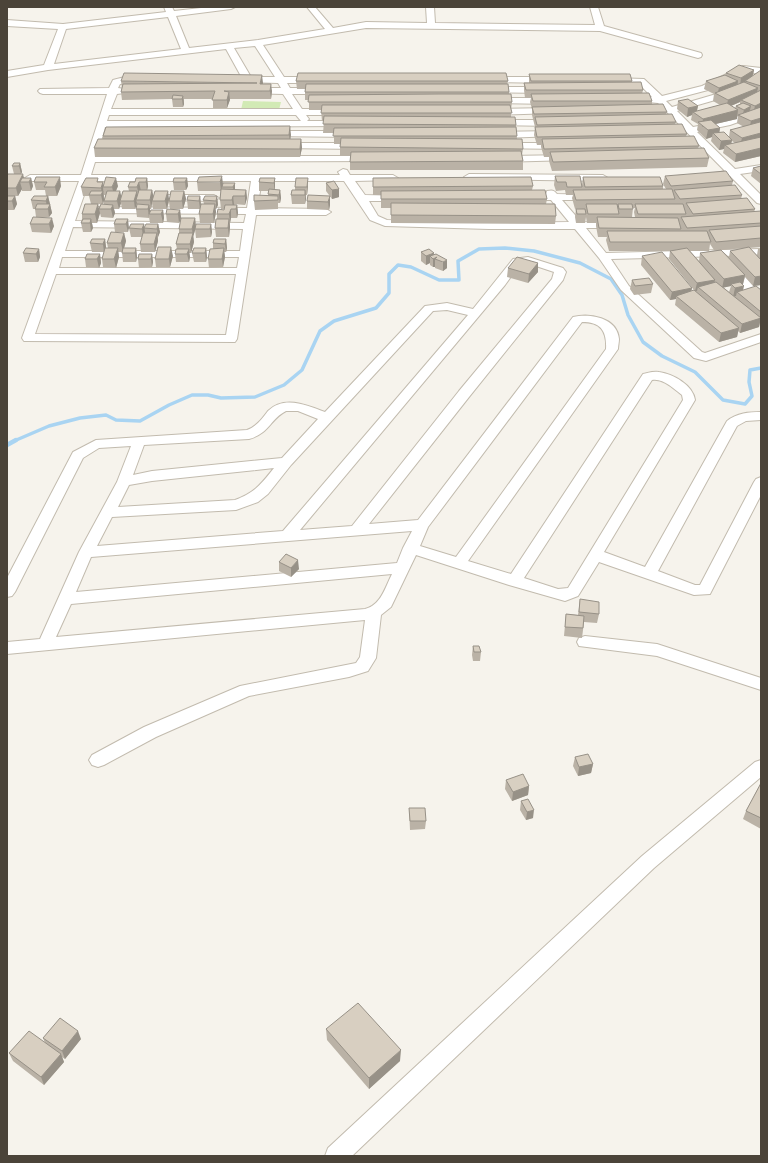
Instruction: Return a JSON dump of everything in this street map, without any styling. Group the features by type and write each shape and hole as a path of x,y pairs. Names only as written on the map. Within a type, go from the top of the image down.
{"street":[{"path":"7,23 63,27 170,11 231,7"},
{"path":"311,7 331,31"},
{"path":"430,7 431,25"},
{"path":"594,7 600,28"},
{"path":"170,11 186,52"},
{"path":"7,74 48,67 229,47 366,25 600,28 698,55"},
{"path":"48,67 63,27"},
{"path":"258,43 282,80 287,91 296,101 299,112 362,198 374,218 385,223 489,226 630,225"},
{"path":"229,47 248,80"},
{"path":"643,100 659,100 705,88 743,69 761,71"},
{"path":"654,111 670,110 721,96 748,84 761,71"},
{"path":"153,80 119,80 116,82 102,124 102,134 99,146 91,159 28,338 232,339 257,178"},
{"path":"232,80 328,80"},
{"path":"476,80 562,80"},
{"path":"515,80 525,135 538,177 603,256 625,288 698,355 706,357 761,338"},
{"path":"600,80 640,81 733,174 744,190 761,202"},
{"path":"478,90 556,90"},
{"path":"610,90 649,90"},
{"path":"43,91 129,91"},
{"path":"240,91 335,91"},
{"path":"480,101 558,101"},
{"path":"482,112 560,111"},
{"path":"106,112 355,112"},
{"path":"674,131 690,131 727,123 761,112"},
{"path":"665,121 680,121 695,117"},
{"path":"484,123 562,123"},
{"path":"102,124 353,124"},
{"path":"260,134 361,134"},
{"path":"486,134 564,134"},
{"path":"689,143 716,138"},
{"path":"491,146 575,145"},
{"path":"268,146 369,146"},
{"path":"698,154 726,150"},
{"path":"492,159 579,158"},
{"path":"91,159 381,159"},
{"path":"717,175 733,174 761,168"},
{"path":"458,177 611,178"},
{"path":"30,178 403,178"},
{"path":"744,190 761,187"},
{"path":"516,197 601,197"},
{"path":"78,198 93,198"},
{"path":"153,198 214,198"},
{"path":"362,198 408,198"},
{"path":"746,204 761,202"},
{"path":"73,210 326,212"},
{"path":"551,211 581,211"},
{"path":"68,224 249,226"},
{"path":"590,240 603,240"},
{"path":"603,256 761,252"},
{"path":"57,254 245,254"},
{"path":"718,254 746,285 761,298"},
{"path":"658,255 668,267"},
{"path":"689,255 698,267"},
{"path":"286,537 501,283 517,261 528,260 553,267 560,272 557,280 464,394 356,531"},
{"path":"52,271 242,271"},
{"path":"107,512 236,505 253,499 263,491 286,462 429,308 437,306 455,307 475,314"},
{"path":"7,648 374,613 381,609 386,603 410,548 422,525 577,320 582,318 590,318 598,320 607,329 613,339 612,349 459,564"},
{"path":"734,333 745,344"},
{"path":"410,548 558,594 565,595 573,592 689,400 688,394 668,379 655,375 647,377 514,580"},
{"path":"7,592 78,456 96,444 237,436 256,432 267,424 274,414 285,407 298,408 327,418"},
{"path":"649,574 732,424 738,418 746,416 761,416"},
{"path":"45,645 86,552 124,482 139,442"},
{"path":"124,482 152,476 286,462"},
{"path":"596,555 694,590 705,590 761,482"},
{"path":"86,552 422,525"},
{"path":"65,599 402,568"},
{"path":"98,760 150,732 246,690 349,671 362,667 368,658 374,613"},
{"path":"585,642 657,650 761,684"},
{"path":"336,1156 648,862 761,767"}],"green space":[{"path":"243,101 281,102 279,110 241,110"}],"building":[{"path":"739,65 754,70 741,78 726,73"},
{"path":"761,70 761,86 745,81"},
{"path":"124,73 262,75 260,84 271,84 270,91 224,91 229,92 227,100 212,100 215,91 121,92 123,84 257,83 121,81"},
{"path":"298,73 506,73 508,81 296,81"},
{"path":"529,74 630,74 632,81 531,81"},
{"path":"725,75 738,81 719,88 706,81"},
{"path":"641,82 643,90 526,90 524,83"},
{"path":"744,82 758,88 728,100 715,93"},
{"path":"306,84 508,84 509,92 305,92"},
{"path":"761,90 761,103 755,106 741,100"},
{"path":"649,93 652,101 533,101 531,94"},
{"path":"511,94 512,102 308,102 309,95"},
{"path":"173,95 183,96 182,99 172,99"},
{"path":"688,99 698,106 688,108 678,101"},
{"path":"727,103 738,110 703,119 693,112"},
{"path":"743,103 751,106 744,110 736,106"},
{"path":"663,104 667,112 534,114 532,107"},
{"path":"322,105 510,105 512,113 321,113"},
{"path":"761,107 761,118 751,121 738,115"},
{"path":"672,114 676,122 537,125 535,117"},
{"path":"324,116 515,117 516,125 323,124"},
{"path":"711,120 720,128 708,130 698,122"},
{"path":"760,122 761,133 742,138 730,130"},
{"path":"682,124 687,134 537,137 535,127"},
{"path":"290,126 289,135 103,136 106,127"},
{"path":"516,127 517,136 333,136 334,128"},
{"path":"724,132 732,140 721,141 713,133"},
{"path":"694,136 699,146 544,149 542,139"},
{"path":"761,137 761,148 736,154 725,145"},
{"path":"341,138 522,139 523,149 340,147"},
{"path":"98,139 301,139 300,149 94,148"},
{"path":"704,148 709,158 553,162 550,152"},
{"path":"521,151 523,161 350,162 351,152"},
{"path":"14,163 20,163 19,166 12,166"},
{"path":"761,166 761,174 753,168"},
{"path":"726,171 733,181 671,186 665,176"},
{"path":"8,174 23,174 16,188 7,188"},
{"path":"222,176 220,182 197,182 199,177"},
{"path":"555,176 580,176 582,187 567,187 566,182 557,182"},
{"path":"36,177 60,177 55,187 44,187 47,182 34,182"},
{"path":"106,177 116,178 112,187 103,187"},
{"path":"531,177 533,186 373,187 373,178"},
{"path":"583,177 660,177 663,186 585,187"},
{"path":"22,178 31,178 29,182 20,182"},
{"path":"86,178 98,178 97,182 103,182 101,188 81,187"},
{"path":"136,178 147,178 146,182 139,182 137,187 128,187 130,182 135,182"},
{"path":"174,178 187,178 185,182 173,182"},
{"path":"260,178 275,178 274,183 259,182"},
{"path":"296,178 308,178 307,187 295,187"},
{"path":"334,181 339,189 332,190 326,183"},
{"path":"223,183 235,183 233,187 222,187"},
{"path":"735,185 742,195 680,199 674,190"},
{"path":"221,189 246,190 245,196 233,196 232,200 220,200"},
{"path":"269,189 280,190 279,195 268,194"},
{"path":"672,189 675,199 576,200 573,190"},
{"path":"139,190 152,190 150,200 136,200"},
{"path":"292,190 305,190 305,195 291,195"},
{"path":"545,190 547,199 381,199 381,191"},
{"path":"91,191 103,191 101,195 89,195"},
{"path":"107,191 120,191 117,201 104,201"},
{"path":"123,191 137,191 134,201 120,201"},
{"path":"155,191 168,191 165,201 152,201"},
{"path":"171,191 184,191 182,201 169,201"},
{"path":"254,195 278,196 278,200 254,201"},
{"path":"308,195 330,196 328,202 307,201"},
{"path":"7,196 15,196 12,201 7,201"},
{"path":"34,196 48,196 46,201 31,200"},
{"path":"188,196 200,196 199,201 187,200"},
{"path":"205,196 217,196 216,201 203,200"},
{"path":"747,198 755,209 693,214 686,203"},
{"path":"391,203 555,204 556,216 391,215"},
{"path":"37,204 50,204 48,209 35,209"},
{"path":"85,204 98,204 95,214 82,214"},
{"path":"101,204 113,205 111,209 99,209"},
{"path":"137,204 149,205 148,209 136,209"},
{"path":"201,204 215,204 213,214 199,214"},
{"path":"586,204 617,204 619,214 588,214"},
{"path":"618,204 632,204 633,209 619,209"},
{"path":"635,204 683,204 686,214 638,214"},
{"path":"225,205 237,205 236,209 231,209 229,214 217,214 218,209 224,210"},
{"path":"167,209 180,210 178,214 166,214"},
{"path":"576,209 585,209 586,214 577,214"},
{"path":"151,210 163,210 161,214 149,214"},
{"path":"761,211 761,223 687,228 681,217"},
{"path":"33,217 52,218 49,224 30,224"},
{"path":"597,217 678,218 681,229 599,228"},
{"path":"181,218 195,218 192,229 179,229"},
{"path":"83,219 91,219 90,223 81,223"},
{"path":"116,219 128,219 126,224 114,224"},
{"path":"216,219 229,219 228,228 215,228"},
{"path":"131,224 144,224 142,229 129,228"},
{"path":"146,224 158,224 157,229 144,228"},
{"path":"196,224 211,224 210,229 195,229"},
{"path":"761,226 761,238 716,242 709,230"},
{"path":"607,231 707,231 711,242 610,242"},
{"path":"111,232 124,233 121,243 107,243"},
{"path":"143,233 157,233 154,244 140,244"},
{"path":"179,233 193,233 190,244 176,244"},
{"path":"92,239 105,239 103,244 90,243"},
{"path":"214,239 226,239 225,244 213,243"},
{"path":"158,247 171,247 169,259 155,259"},
{"path":"749,247 761,260 761,276 755,277 730,251"},
{"path":"26,248 39,249 36,254 23,253"},
{"path":"105,248 118,248 114,259 102,259"},
{"path":"123,248 136,248 135,253 122,253"},
{"path":"194,248 206,248 205,253 192,253"},
{"path":"224,248 222,259 208,259 210,249"},
{"path":"687,248 715,280 697,283 670,251"},
{"path":"176,249 189,249 187,254 175,254"},
{"path":"429,249 434,253 426,256 421,252"},
{"path":"721,250 745,275 724,279 700,253"},
{"path":"662,252 692,288 672,292 642,256"},
{"path":"87,254 100,254 97,259 85,259"},
{"path":"139,254 152,254 151,259 138,259"},
{"path":"436,254 447,260 443,262 435,259 437,257 433,259 430,256"},
{"path":"517,257 538,263 529,274 508,268"},
{"path":"649,278 653,284 635,286 632,280"},
{"path":"716,282 761,318 742,324 698,287"},
{"path":"740,282 744,286 735,288 731,284"},
{"path":"756,286 761,290 761,312 737,292"},
{"path":"694,290 739,328 721,333 676,296"},
{"path":"286,554 298,560 291,568 279,562"},
{"path":"580,599 599,602 599,614 579,612"},
{"path":"566,614 584,616 583,628 565,627"},
{"path":"473,646 479,646 481,652 474,652"},
{"path":"588,754 593,764 579,767 575,757"},
{"path":"523,774 529,786 513,792 506,780"},
{"path":"761,783 761,818 746,811"},
{"path":"528,799 534,810 527,812 521,801"},
{"path":"409,808 425,808 426,821 410,821"},
{"path":"358,1003 401,1050 369,1078 326,1029"},
{"path":"60,1018 78,1031 62,1051 43,1038"},
{"path":"29,1031 61,1054 41,1077 9,1053"}],"waterway":[{"path":"15,441 49,426 80,418 106,415 116,420 140,421 169,405 192,395 208,395 221,398 255,397 284,385 302,370 320,331 334,321 376,308 389,293 389,274 398,265 411,267 439,280 459,280 458,261 479,249 505,248 534,251 580,263 611,279 622,295 628,315 643,342 662,356 695,372 723,400 745,404 752,396 749,382 750,370 761,368"},
{"path":"7,445 15,441"}]}
